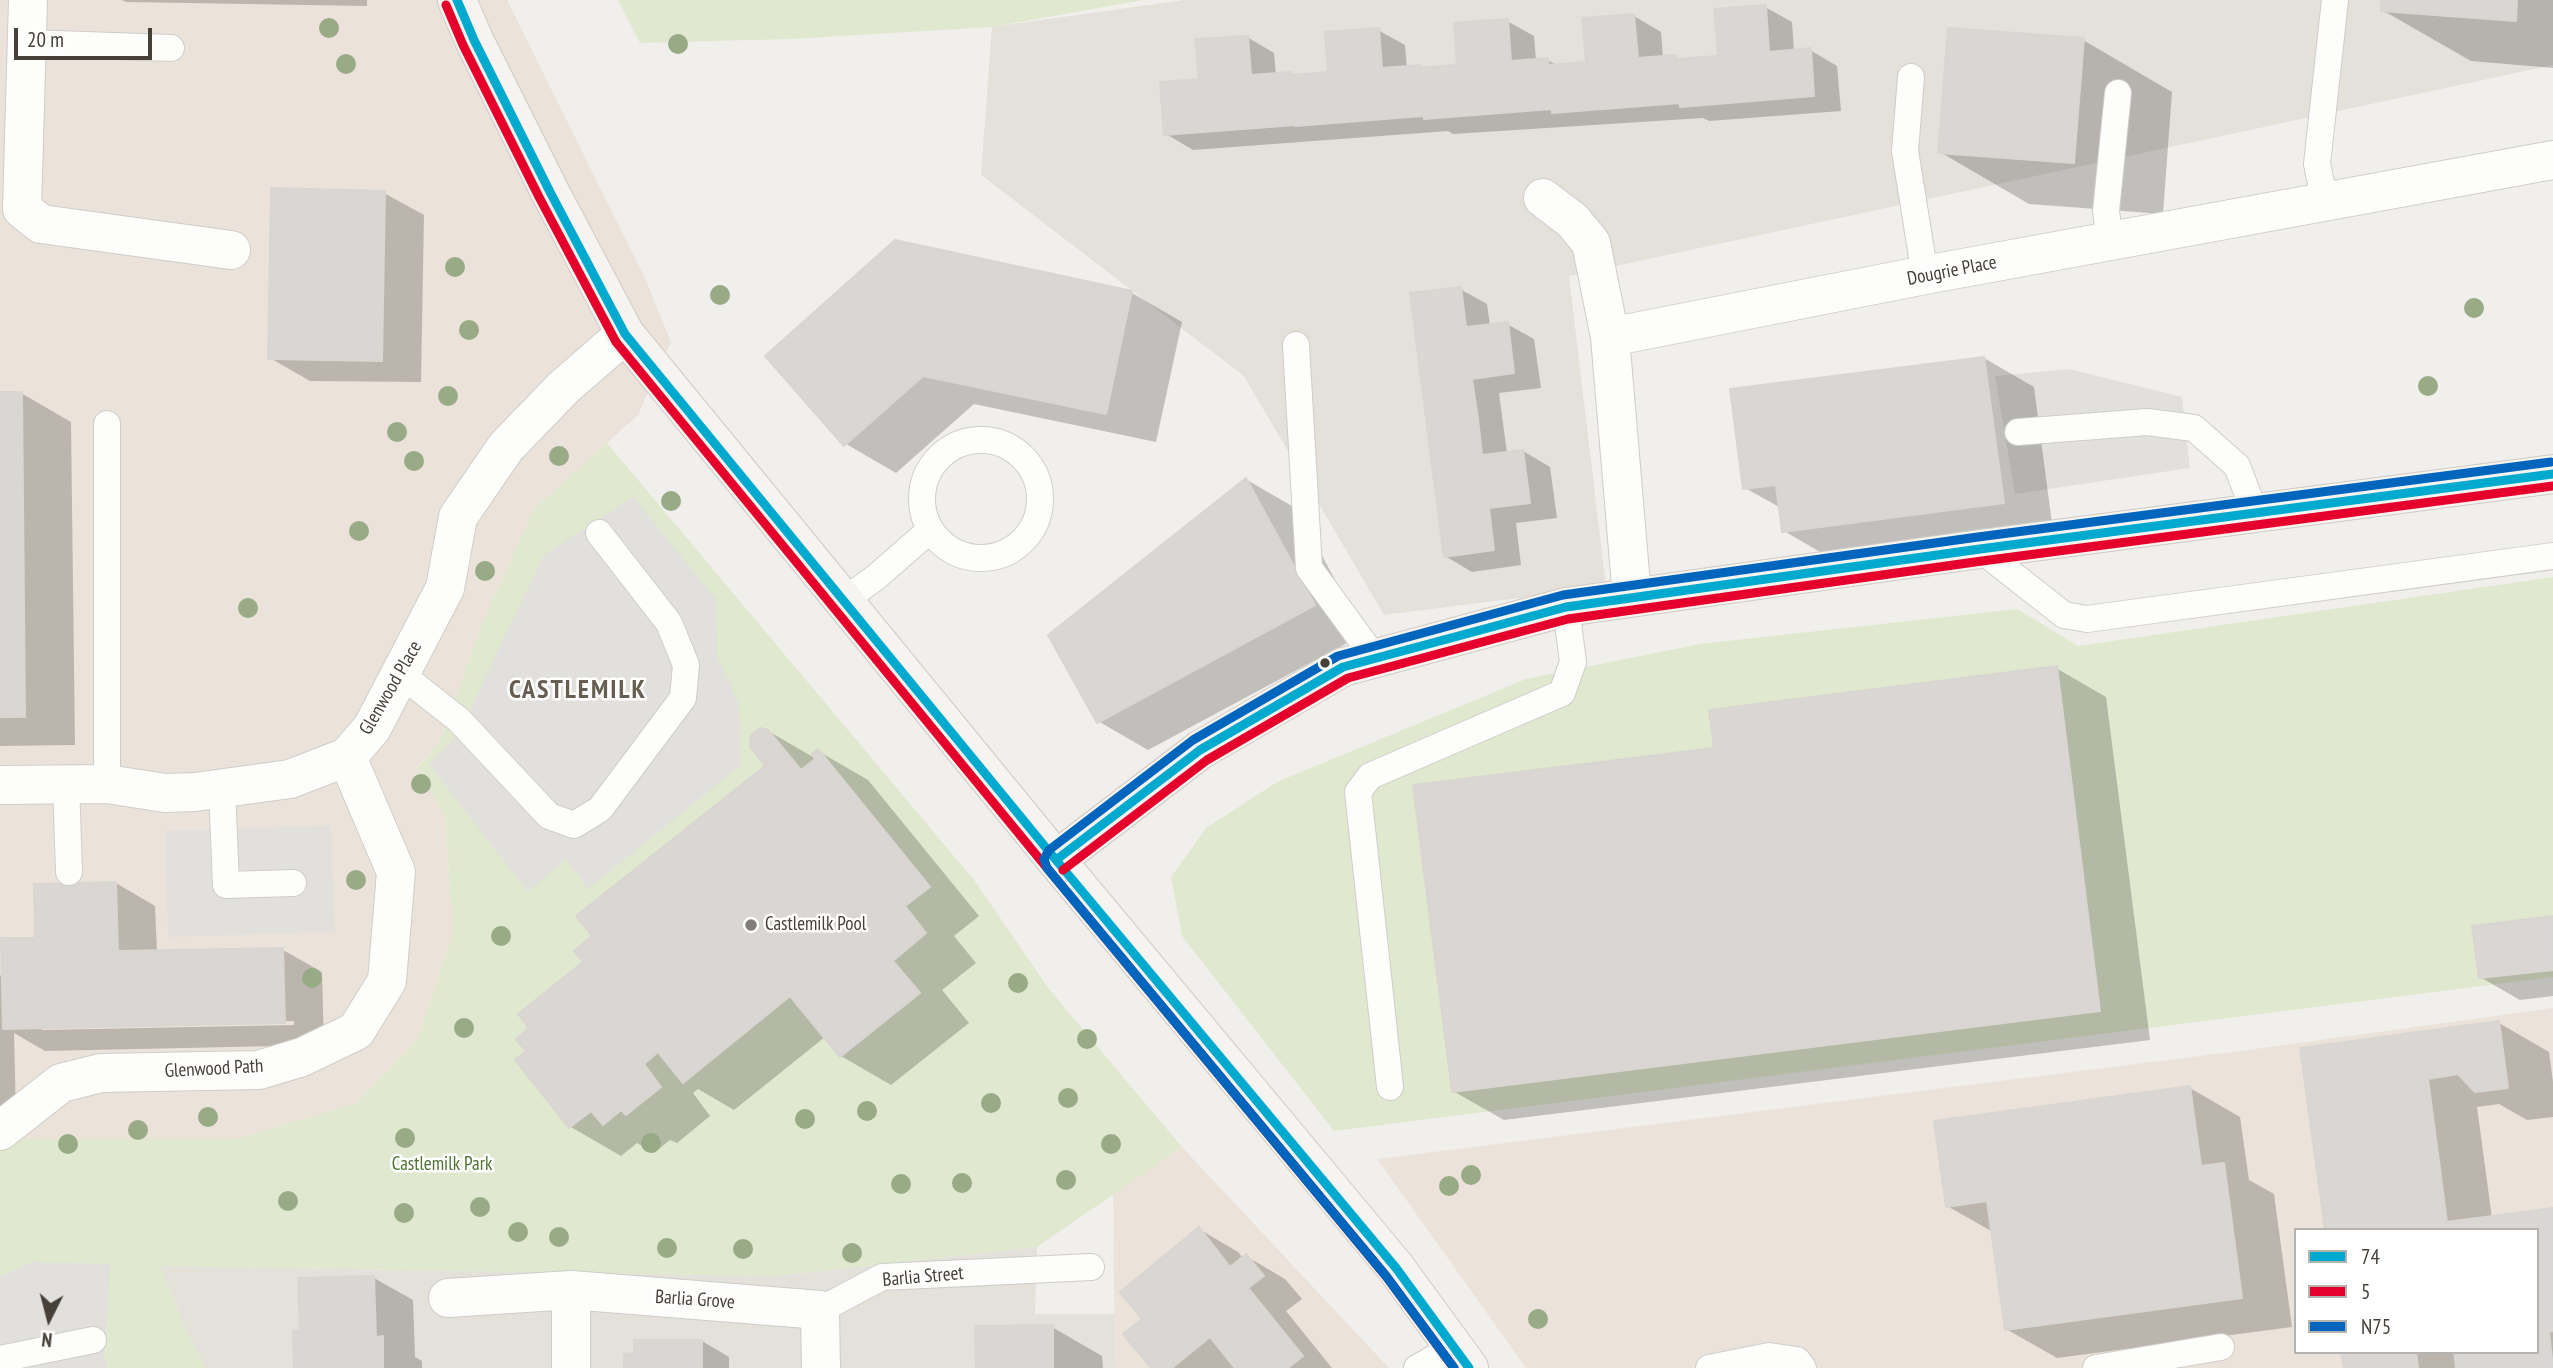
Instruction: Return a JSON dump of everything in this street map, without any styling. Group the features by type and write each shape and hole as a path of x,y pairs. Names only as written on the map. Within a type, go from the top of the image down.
{"street":[{"path":"28,0 22,209 41,224 231,250"},
{"path":"457,0 474,40 550,192 625,334 1056,860 1396,1268 1462,1357"},
{"name":"Dougrie Place","path":"1610,337 1925,275 2553,160"},
{"path":"1543,198 1573,221 1591,243 1610,337 1632,597"},
{"name":"Glenwood Place","path":"0,785 107,784 165,793 290,779 347,757 372,728 445,587 458,517 506,447 563,388 625,334"},
{"path":"1056,860 1200,750 1343,667 1566,607 1980,549 2553,474"},
{"name":"Glenwood Path","path":"0,1131 61,1083 101,1073 259,1070 302,1057 356,1031 387,981 396,872 347,757"},
{"path":"571,1290 571,1368"},
{"name":"Barlia Grove","path":"448,1298 571,1290 820,1310"},
{"path":"820,1310 821,1368"}],"lane":[{"path":"2325,202 2317,164 2335,0"},
{"path":"27,43 170,48"},
{"path":"1911,77 1905,151 1925,275"},
{"path":"2110,242 2106,211 2118,93"},
{"path":"1296,345 1309,568 1376,660"},
{"path":"2018,432 2147,422 2194,428 2236,466 2255,513"},
{"path":"107,424 107,784"},
{"path":"980,439 1010,446 1033,468 1042,498 1034,528 1013,551 983,560 952,553 929,531 920,501 928,471 950,447 980,439"},
{"path":"843,601 875,578 929,531"},
{"path":"401,675 459,720 549,816 574,825 600,809 683,698 685,665 669,623 599,533"},
{"path":"1980,549 2064,615 2087,619 2553,556"},
{"path":"1390,1087 1358,792 1370,776 1382,770 1562,693 1573,662 1566,607"},
{"path":"66,784 69,872"},
{"path":"222,788 226,885 293,883"},
{"name":"Barlia Street","path":"820,1310 882,1277 1091,1267"},
{"path":"0,1359 93,1340"},
{"path":"2096,1368 2221,1347"},
{"path":"1709,1368 1769,1356 1797,1360 1802,1368"},
{"path":"1417,1368 1462,1357"}],"shaded area":[{"path":"0,0 507,0 645,278 671,342 638,415 534,509 483,622 440,741 417,768 445,816 453,933 418,1039 357,1103 237,1139 0,1139"},
{"path":"1184,0 2553,0 2553,65 1569,276 1606,587 1384,615 1244,376 981,175 992,27"},
{"path":"2069,369 2182,397 2190,468 2015,494 1995,376"},
{"path":"633,497 716,599 718,659 739,703 740,766 588,889 566,859 528,892 429,764 458,735 544,555"},
{"path":"331,825 335,932 168,937 165,831"},
{"path":"2553,1008 2553,1368 1526,1368 1377,1159 2255,1049"},
{"path":"1182,1147 1389,1368 1115,1368 1113,1194"},
{"path":"1037,1247 1035,1314 1115,1314 1115,1368 206,1368 185,1328 160,1266 777,1276"},
{"path":"33,1262 111,1264 104,1356 107,1368 0,1368 0,1276"}],"green space":[{"path":"618,0 1143,0 992,27 791,39 640,43"},
{"name":"Castlemilk Park","path":"607,443 974,880 1049,989 1182,1147 1037,1247 777,1276 160,1266 185,1328 206,1368 0,1368 0,1139 237,1139 357,1103 418,1039 453,933 445,816 417,769 440,741 483,622 534,509"},
{"path":"2553,577 2553,977 1334,1131 1182,936 1171,877 1206,828 1277,782 1526,679 1700,644 2017,609 2078,646"}],"building":[{"path":"2381,0 2517,0 2516,21 2381,11"},
{"path":"1766,5 1769,52 1811,48 1814,96 1680,107 1677,59 1718,56 1714,9"},
{"path":"1634,14 1638,58 1676,55 1680,103 1552,113 1548,65 1586,62 1582,18"},
{"path":"1508,19 1511,61 1548,58 1552,109 1424,119 1420,68 1457,65 1454,23"},
{"path":"1379,28 1382,68 1420,65 1423,116 1295,126 1291,75 1328,72 1325,32"},
{"path":"1948,28 2084,38 2074,163 1938,153"},
{"path":"1248,36 1251,75 1291,72 1295,125 1164,135 1160,82 1199,79 1195,39"},
{"path":"271,188 385,191 382,361 268,359"},
{"path":"895,240 1132,291 1106,414 923,376 844,446 765,356"},
{"path":"1461,287 1466,327 1508,322 1514,373 1472,379 1478,419 1427,426 1410,293"},
{"path":"1984,357 2004,503 1782,532 1776,485 1743,489 1730,389"},
{"path":"0,392 22,392 25,717 0,717"},
{"path":"1478,419 1482,455 1523,450 1530,503 1489,508 1494,550 1444,557 1427,426"},
{"path":"1246,478 1315,605 1097,723 1048,635"},
{"path":"2057,666 2100,1011 1452,1092 1413,785 1714,748 1709,710"},
{"name":"Castlemilk Pool","path":"760,728 768,730 801,770 815,759 812,754 818,749 930,887 905,906 926,933 893,961 920,993 840,1057 790,996 683,1083 658,1052 644,1064 661,1087 626,1115 621,1110 603,1125 591,1111 569,1128 515,1060 526,1051 516,1039 529,1028 518,1014 583,962 574,951 592,936 576,916 765,766 750,747 751,735"},
{"path":"116,882 118,951 283,948 285,1023 3,1029 1,938 35,938 34,884"},
{"path":"2553,916 2553,970 2479,978 2472,926"},
{"path":"2499,1021 2508,1088 2475,1092 2458,1074 2428,1079 2447,1222 2553,1208 2553,1331 2549,1332 2553,1368 2456,1368 2454,1354 2539,1354 2539,1228 2325,1228 2300,1048"},
{"path":"2190,1086 2201,1166 2224,1163 2242,1298 2005,1330 1987,1201 1946,1207 1934,1121"},
{"path":"1199,1227 1230,1267 1246,1254 1264,1276 1248,1288 1303,1356 1288,1368 1235,1368 1210,1337 1172,1368 1151,1368 1123,1334 1142,1319 1120,1292"},
{"path":"374,1276 376,1337 383,1336 383,1368 294,1368 293,1331 300,1330 298,1278"},
{"path":"1053,1325 1053,1368 976,1368 975,1326"},
{"path":"634,1340 702,1340 702,1368 624,1368 624,1354 634,1353"},
{"path":"2341,1354 2416,1354 2418,1368 2344,1368"}],"transit line":[{"name":"74","path":"457,0 474,40 550,192 625,334 1056,860 1396,1268 1469,1368"},
{"name":"5","path":"446,5 463,45 539,197 616,342 1386,1276 1454,1368"},
{"name":"N75","path":"1454,1368 1386,1276 1047,868 1044,859 1049,850 1193,740 1338,656 1563,595 1978,537 2551,462"},
{"name":"74","path":"1056,860 1200,750 1343,667 1566,607 1980,549 2553,474"},
{"name":"5","path":"1063,870 1207,760 1348,678 1568,619 2553,486"}],"place":[{"name":"Castlemilk Pool","path":"751,925"}],"district":[{"name":"CASTLEMILK","path":"578,691"}]}
